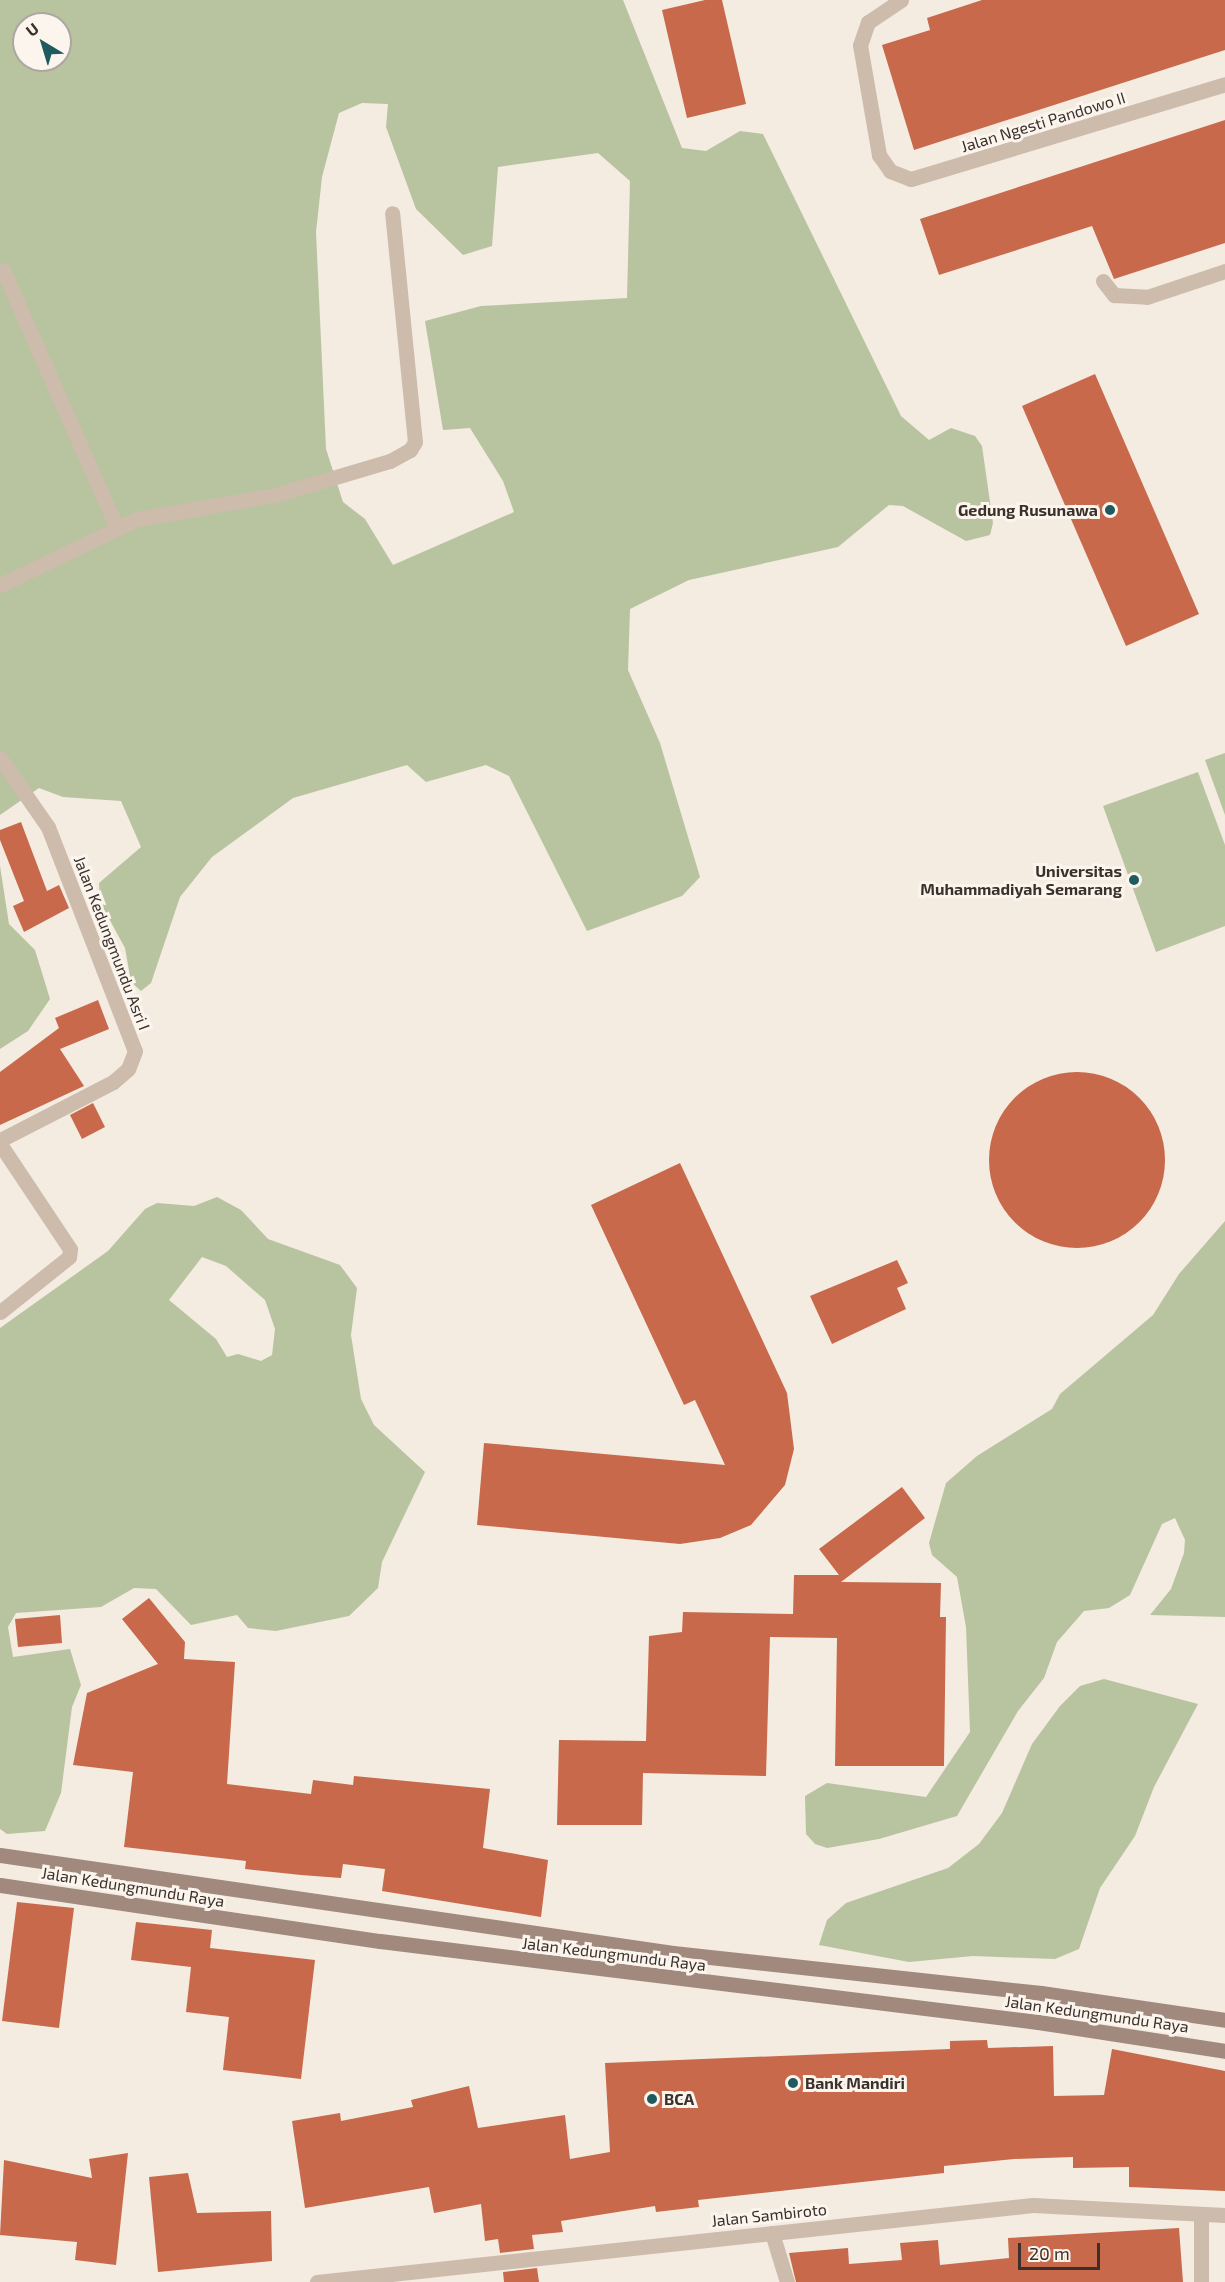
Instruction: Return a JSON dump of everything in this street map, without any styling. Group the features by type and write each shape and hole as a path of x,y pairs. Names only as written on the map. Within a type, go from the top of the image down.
{"main road":[{"name":"Jalan Kedungmundu Raya","path":"0,1855 664,1951 1041,1993 1225,2020"},
{"name":"Jalan Kedungmundu Raya","path":"0,1885 380,1941 1038,2022 1225,2051"}],"street":[{"name":"Jalan Ngesti Pandowo II","path":"900,0 868,22 860,45 879,155 900,176 923,179 1225,84"},
{"path":"0,585 117,529 163,512 274,495 390,461 410,450 415,442 392,213"},
{"path":"3,270 117,529"},
{"path":"1104,281 1114,295 1147,297 1225,271"},
{"name":"Jalan Kedungmundu Asri I","path":"0,758 48,827 135,1059 113,1082 0,1142"},
{"path":"0,1142 70,1249 69,1257 0,1312"},
{"name":"Jalan Sambiroto","path":"317,2282 1033,2205 1225,2215"},
{"path":"1201,2215 1201,2282"},
{"path":"772,2233 787,2282"}],"green space":[{"path":"0,0 623,0 682,148 706,151 740,131 763,134 901,416 929,440 951,428 975,436 982,446 993,523 990,535 966,541 903,506 889,505 838,547 689,580 630,609 628,670 660,743 700,877 682,896 587,931 509,776 486,765 426,782 407,765 293,798 212,857 180,897 151,983 141,991 131,982 125,948 100,902 99,883 141,847 121,801 63,797 39,788 0,815","holes":["362,103 388,104 386,127 416,209 463,255 492,246 498,167 598,153 630,181 627,298 481,306 425,321 443,430 470,428 503,481 514,512 393,565 365,519 343,502 326,449 316,232 322,177 339,113"]},
{"path":"1225,753 1225,815 1205,760"},
{"path":"1198,772 1225,845 1225,926 1156,952 1103,806"},
{"path":"0,866 9,924 35,950 50,999 28,1031 0,1049"},
{"path":"217,1197 241,1210 268,1239 340,1265 357,1288 351,1335 361,1399 374,1425 425,1472 382,1562 378,1588 349,1616 276,1631 248,1628 237,1615 191,1625 156,1589 134,1588 101,1607 16,1613 8,1627 13,1657 70,1649 81,1685 72,1707 61,1793 45,1831 7,1834 0,1829 0,1328 108,1251 145,1209 157,1203 194,1206","holes":["202,1257 226,1266 265,1300 275,1329 272,1355 261,1361 238,1354 227,1357 216,1339 169,1300"]},
{"path":"1225,1221 1225,1617 1150,1615 1171,1589 1184,1553 1185,1540 1175,1518 1162,1524 1130,1595 1109,1608 1084,1611 1057,1642 1044,1678 1018,1711 957,1816 879,1839 827,1848 815,1844 806,1834 805,1796 827,1783 926,1797 970,1732 966,1627 957,1577 932,1555 929,1543 946,1483 977,1456 1052,1409 1060,1394 1153,1315 1179,1274"},
{"path":"1104,1679 1198,1704 1154,1787 1135,1836 1100,1888 1079,1949 1055,1959 973,1956 909,1962 819,1945 827,1920 846,1903 948,1868 979,1844 1002,1813 1032,1744 1060,1706 1080,1686"}],"building":[{"path":"705,0 722,0 746,104 687,118 662,10"},
{"path":"982,0 1225,0 1225,50 914,150 882,45 930,30 927,18"},
{"path":"1225,120 1225,243 1114,279 1092,226 939,275 920,219"},
{"name":"Gedung Rusunawa","path":"1095,374 1199,614 1126,646 1022,406"},
{"path":"21,822 47,891 59,885 69,908 24,932 13,906 24,901 0,840 0,830"},
{"path":"98,1000 109,1029 60,1049 84,1086 0,1125 0,1072 59,1028 55,1018"},
{"path":"1077,1072 1111,1079 1126,1087 1139,1098 1150,1111 1158,1126 1165,1160 1158,1194 1150,1209 1139,1222 1126,1233 1111,1241 1077,1248 1043,1241 1028,1233 1015,1222 1004,1209 996,1194 989,1160 996,1126 1004,1111 1015,1098 1028,1087 1043,1079"},
{"path":"93,1103 105,1127 82,1139 70,1115"},
{"path":"680,1163 787,1393 794,1449 785,1485 751,1525 720,1538 680,1544 477,1525 484,1443 725,1465 695,1400 684,1405 591,1205"},
{"path":"897,1260 908,1283 897,1288 906,1309 832,1344 810,1296"},
{"path":"902,1487 925,1518 841,1582 941,1583 940,1617 946,1617 944,1766 835,1766 837,1638 770,1637 766,1776 643,1773 642,1825 557,1825 559,1740 646,1741 649,1636 682,1632 683,1612 793,1614 794,1575 839,1575 819,1549"},
{"path":"149,1598 185,1642 184,1659 235,1662 227,1784 311,1794 313,1780 353,1785 354,1776 490,1789 483,1848 548,1860 541,1917 382,1891 385,1869 343,1864 341,1878 301,1875 245,1869 246,1861 124,1847 133,1772 73,1765 87,1693 158,1664 122,1619"},
{"path":"60,1615 62,1643 18,1647 15,1619"},
{"path":"17,1902 74,1908 59,2028 2,2021"},
{"path":"136,1922 212,1930 210,1948 315,1960 301,2079 223,2070 229,2017 186,2012 191,1967 131,1960"},
{"path":"987,2040 988,2048 1053,2046 1054,2096 1104,2095 1112,2049 1225,2071 1225,2191 1129,2187 1129,2167 1073,2168 1073,2157 1014,2159 944,2166 944,2173 698,2200 699,2207 656,2212 655,2206 561,2221 563,2232 532,2235 534,2249 500,2253 498,2239 485,2241 481,2204 434,2213 429,2187 305,2208 292,2121 340,2113 341,2121 413,2107 411,2100 469,2086 478,2128 565,2115 570,2159 610,2152 605,2063 950,2049 950,2041"},
{"path":"128,2153 116,2265 75,2260 77,2242 0,2235 4,2160 92,2178 89,2159"},
{"path":"188,2173 197,2213 271,2211 272,2261 158,2272 149,2177"},
{"path":"1179,2228 1183,2282 796,2282 789,2253 848,2248 849,2264 902,2260 900,2243 938,2240 940,2265 1009,2258 1008,2238"},
{"path":"537,2268 539,2282 504,2282 503,2272"}],"place":[{"name":"Gedung Rusunawa","path":"1110,510"},
{"name":"Universitas Muhammadiyah Semarang","path":"1134,880"},
{"name":"Bank Mandiri","path":"793,2083"},
{"name":"BCA","path":"652,2099"}]}
